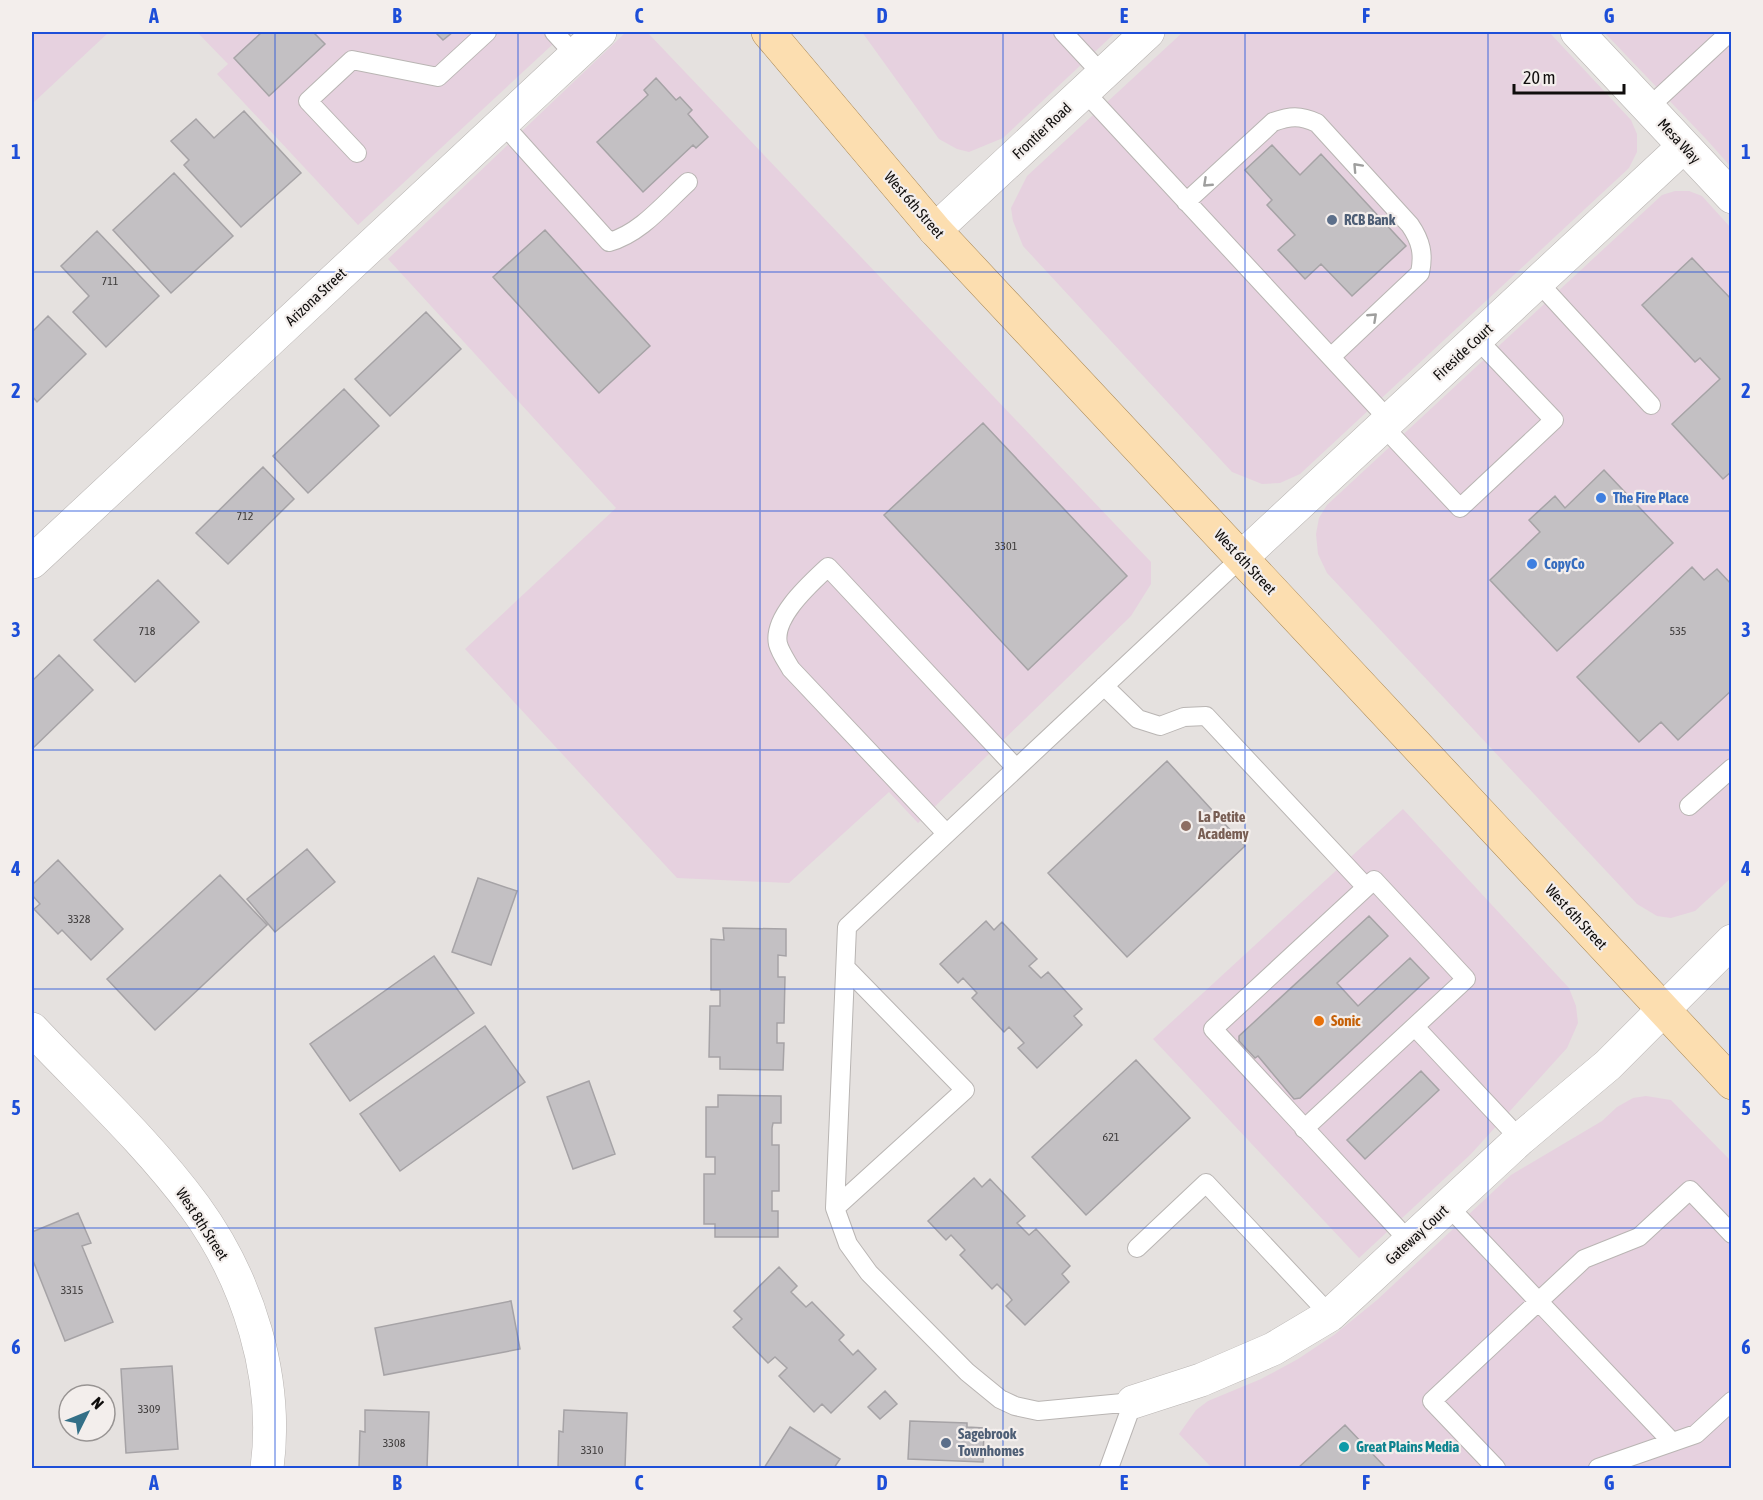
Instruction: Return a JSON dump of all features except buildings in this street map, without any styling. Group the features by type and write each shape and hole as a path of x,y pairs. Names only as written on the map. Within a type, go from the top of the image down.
{"main road":[{"name":"West 6th Street","path":"768,32 935,230 1731,1083"}],"street":[{"name":"Arizona Street","path":"32,562 502,123 565,43 600,32"},
{"name":"Frontier Road","path":"935,230 1148,32"},
{"name":"Mesa Way","path":"1577,32 1731,197"},
{"name":"Fireside Court","path":"1241,558 1684,146"},
{"name":"Gateway Court","path":"1133,1402 1201,1380 1273,1349 1330,1315 1520,1139 1608,1065 1731,941"},
{"name":"West 8th Street","path":"32,1029 171,1178 217,1241 237,1282 258,1340 268,1408 267,1468"}],"lane":[{"path":"357,153 308,101 352,60 438,77 487,32"},
{"path":"1063,32 1093,83 1186,202 1330,357 1460,508 1554,420 1477,339"},
{"path":"1648,108 1730,32"},
{"path":"1186,202 1273,122 1289,117 1303,117 1317,123 1410,225 1419,239 1423,257 1420,273 1330,357"},
{"path":"502,123 609,242 620,239 638,227 688,182"},
{"path":"1538,282 1652,405"},
{"path":"1108,1468 1133,1402 1038,1411 1015,1406 1000,1399 967,1372 869,1273 848,1244 835,1208 847,927 1241,558"},
{"path":"946,833 791,669 777,643 782,622 797,597 828,567 1016,768"},
{"path":"1104,686 1138,719 1160,726 1184,717 1206,716 1366,887"},
{"path":"1689,806 1731,768"},
{"path":"1304,1129 1466,979 1374,880 1213,1029 1304,1129 1410,1242"},
{"path":"835,1208 965,1090 846,968"},
{"path":"1415,1027 1520,1139"},
{"path":"1137,1248 1206,1183 1330,1315"},
{"path":"1496,1468 1432,1401 1584,1259 1639,1237 1690,1190 1731,1234"},
{"path":"1448,1206 1672,1442"},
{"path":"1598,1468 1696,1434 1731,1401"}],"shaded area":[{"path":"32,32 109,32 32,104"},
{"path":"197,32 566,32 358,225 217,74 228,64"},
{"path":"626,32 647,32 1151,562 1151,584 1131,616 918,823 889,792 789,883 677,878 465,649 616,508 388,259"},
{"path":"862,32 1116,32 1003,138 969,152 957,149 939,139"},
{"path":"1183,32 1549,32 1631,120 1637,134 1637,152 1629,168 1300,474 1280,483 1262,484 1232,472 1023,246 1013,221 1011,208 1027,176"},
{"path":"1604,32 1731,32 1731,167 1707,140"},
{"path":"1675,191 1689,191 1702,196 1731,228 1731,878 1695,911 1671,918 1657,916 1637,904 1327,573 1318,554 1316,534 1319,518 1327,505 1662,195"},
{"path":"1403,809 1569,988 1576,1006 1578,1023 1567,1048 1471,1154 1359,1258 1153,1039"},
{"path":"1646,1096 1671,1100 1731,1161 1731,1468 1212,1468 1179,1434 1196,1410 1208,1401 1261,1379 1298,1359 1334,1335 1377,1300 1511,1175 1602,1121 1617,1107 1633,1098"}],"place":[{"name":"RCB Bank","path":"1332,220"},
{"name":"The Fire Place","path":"1601,498"},
{"name":"CopyCo","path":"1532,564"},
{"name":"La Petite Academy","path":"1186,826"},
{"name":"Sonic","path":"1319,1021"},
{"name":"Sagebrook Townhomes","path":"946,1443"},
{"name":"Great Plains Media","path":"1344,1447"}]}
